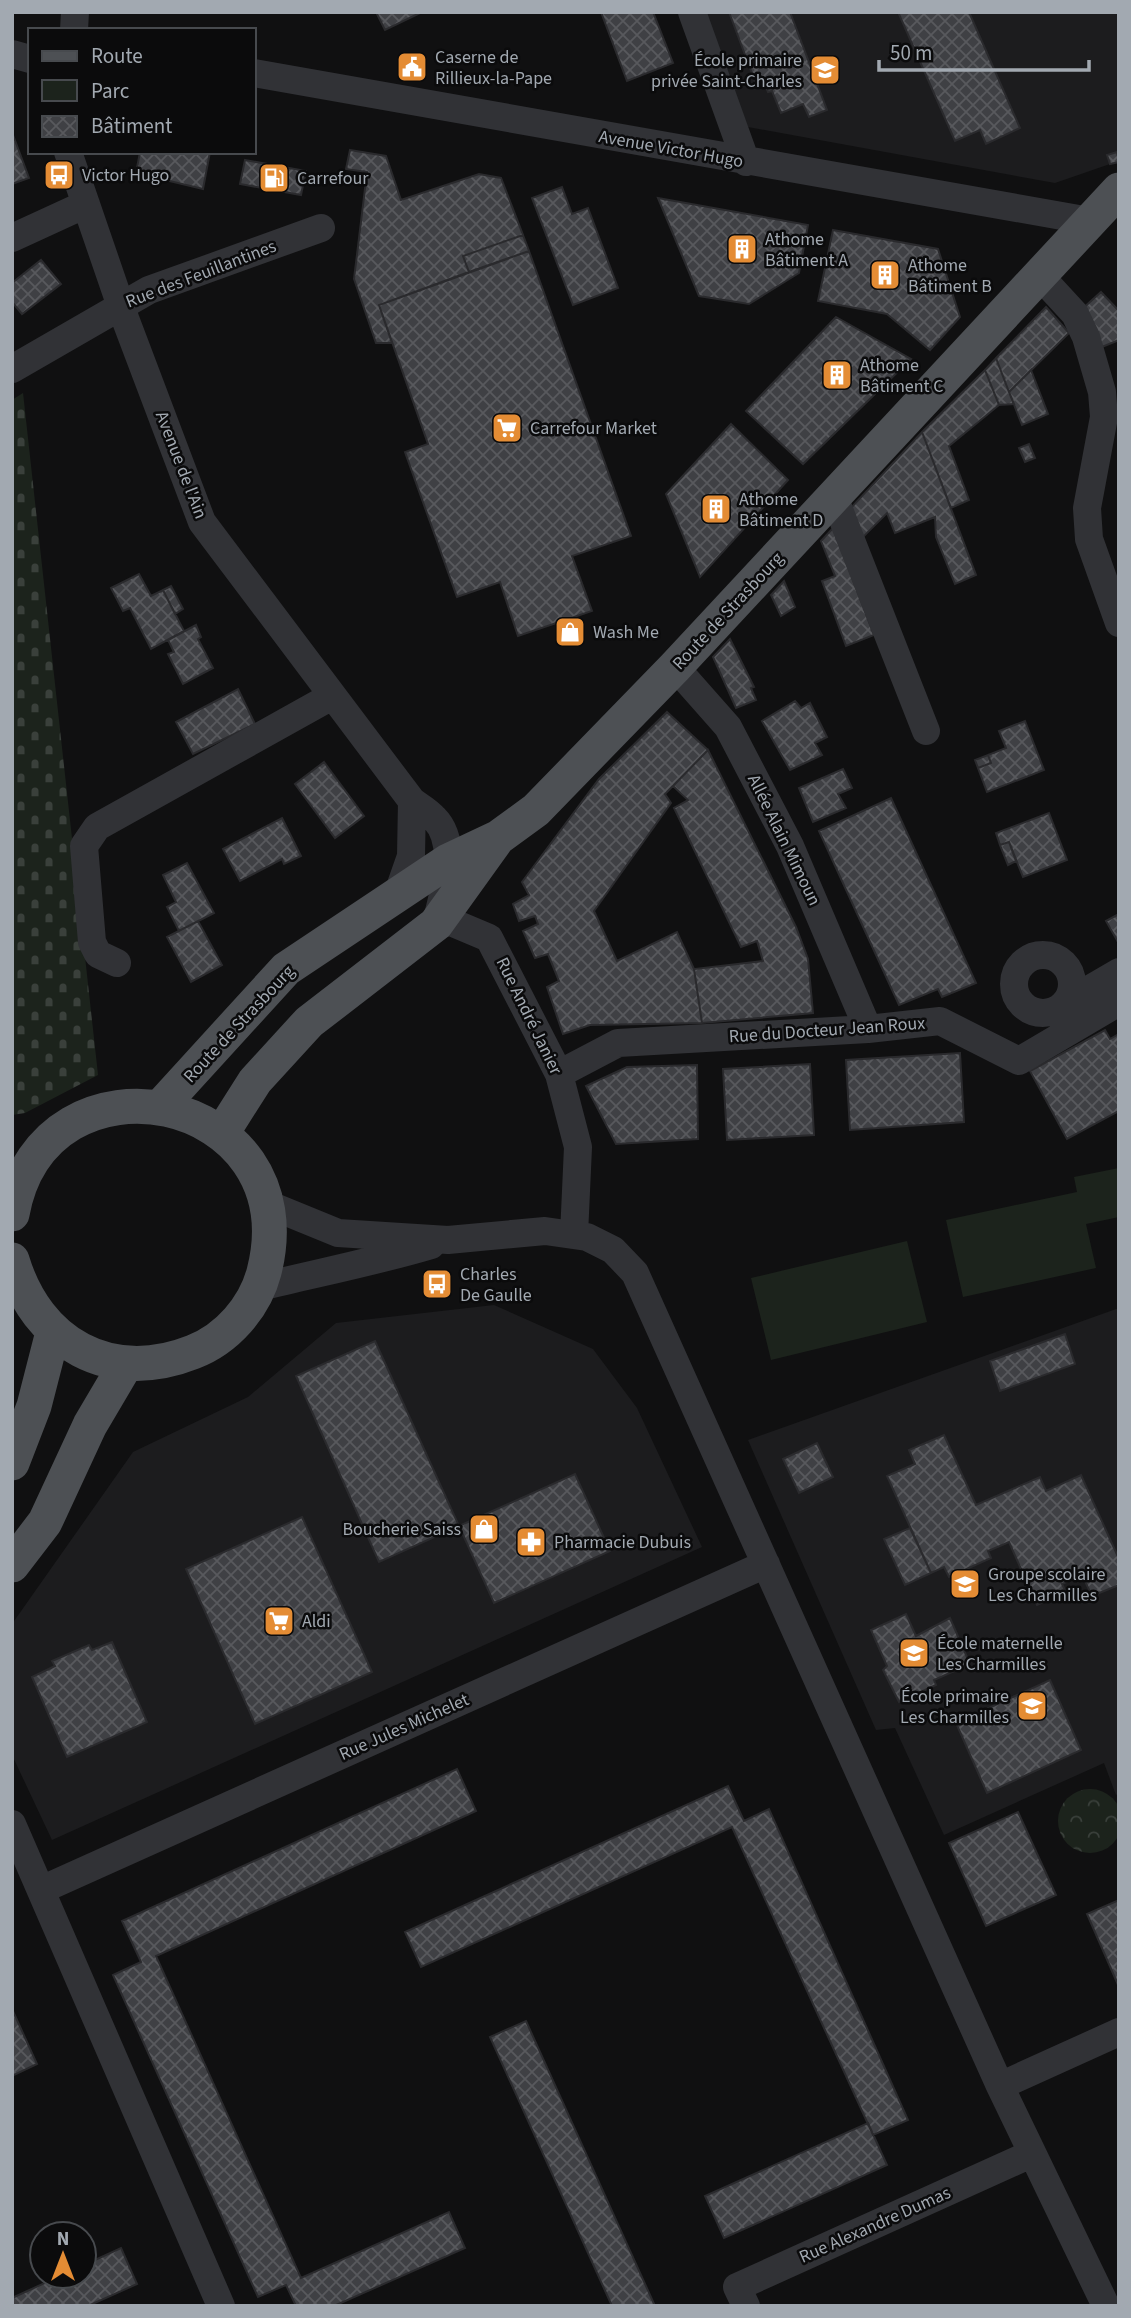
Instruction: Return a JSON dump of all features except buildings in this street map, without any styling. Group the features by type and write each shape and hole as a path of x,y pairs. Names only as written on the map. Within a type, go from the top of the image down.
{"main road":[{"name":"Route de Strasbourg","path":"161,1106 286,970 448,860 499,837 536,810 675,667 1119,190"},
{"name":"Route de Strasbourg","path":"222,1133 255,1081 309,1022 436,924 499,837"},
{"path":"12,1214 15,1196 29,1166 49,1141 82,1118 121,1106 161,1106 193,1115 222,1133 250,1164 267,1204 271,1246 260,1287 238,1322 206,1348 167,1363 126,1364 87,1354 53,1332 34,1310 20,1285 12,1260"},
{"path":"12,1149 49,1141"},
{"path":"12,1462 34,1406 53,1332"},
{"path":"12,1564 45,1522 90,1425 126,1364"}],"street":[{"path":"692,12 746,162"},
{"name":"Avenue Victor Hugo","path":"256,73 746,162 1090,220"},
{"name":"Avenue de l'Ain","path":"69,154 202,522 412,801 436,819 446,839 448,860 436,924"},
{"path":"12,238 86,204"},
{"name":"Rue des Feuillantines","path":"12,369 149,290 321,229"},
{"path":"1040,276 1075,314 1086,337 1102,392 1104,417 1087,508 1089,539 1119,623"},
{"path":"834,497 926,731"},
{"name":"Allée Alain Mimoun","path":"675,667 728,727 790,846 868,1029"},
{"path":"117,963 98,954 92,942 84,846 97,827 332,696"},
{"path":"397,896 411,856 412,801"},
{"name":"Rue André Janier","path":"436,924 451,922 489,938 559,1074 578,1147 574,1235"},
{"path":"1064,1004 1119,972"},
{"name":"Rue du Docteur Jean Roux","path":"559,1074 618,1043 868,1029 940,1021 1019,1061 1119,1002"},
{"path":"267,1204 338,1233 448,1240 545,1231 587,1237 613,1250 635,1273 1000,2086 1105,2306"},
{"path":"260,1287 313,1273 373,1262 448,1240"},
{"name":"Rue Jules Michelet","path":"41,1890 766,1564"},
{"path":"12,1824 221,2306"},
{"path":"1000,2086 1119,2032"},
{"name":"Rue Alexandre Dumas","path":"746,2306 737,2287 1031,2154"}],"shaded area":[{"path":"704,12 1119,12 1119,157 1117,152 1107,154 1110,164 1055,183 748,127"},
{"path":"494,1305 593,1349 637,1408 702,1547 52,1840 12,1755 12,1624 133,1452 248,1397 336,1323"},
{"name":"Groupe scolaire Les Charmilles","path":"1119,1308 1119,1793 1116,1795 1104,1763 944,1835 895,1728 876,1730 748,1440"}],"green space":[{"path":"23,393 98,1075 25,1113 12,1115 12,400"},
{"path":"1119,1168 1119,1217 1086,1224 1096,1268 963,1297 946,1220 1077,1192 1074,1177"},
{"path":"907,1241 927,1322 771,1360 751,1278"},
{"path":"1084,1789 1096,1789 1113,1798 1120,1809 1120,1833 1113,1844 1096,1853 1084,1853 1072,1848 1063,1839 1058,1827 1058,1815 1063,1803 1072,1794"}],"place":[{"name":"Caserne de Rillieux-la-Pape","path":"412,67"},
{"name":"École primaire privée Saint-Charles","path":"825,70"},
{"name":"Victor Hugo","path":"59,175"},
{"name":"Carrefour","path":"274,178"},
{"name":"Athome Bâtiment A","path":"742,249"},
{"name":"Athome Bâtiment B","path":"885,275"},
{"name":"Athome Bâtiment C","path":"837,375"},
{"name":"Carrefour Market","path":"507,428"},
{"name":"Athome Bâtiment D","path":"716,509"},
{"name":"Wash Me","path":"570,632"},
{"name":"Charles De Gaulle","path":"437,1284"},
{"name":"Boucherie Saiss","path":"484,1529"},
{"name":"Pharmacie Dubuis","path":"531,1542"},
{"name":"Groupe scolaire Les Charmilles","path":"965,1584"},
{"name":"Aldi","path":"279,1621"},
{"name":"École maternelle Les Charmilles","path":"914,1653"},
{"name":"École primaire Les Charmilles","path":"1032,1706"}]}
